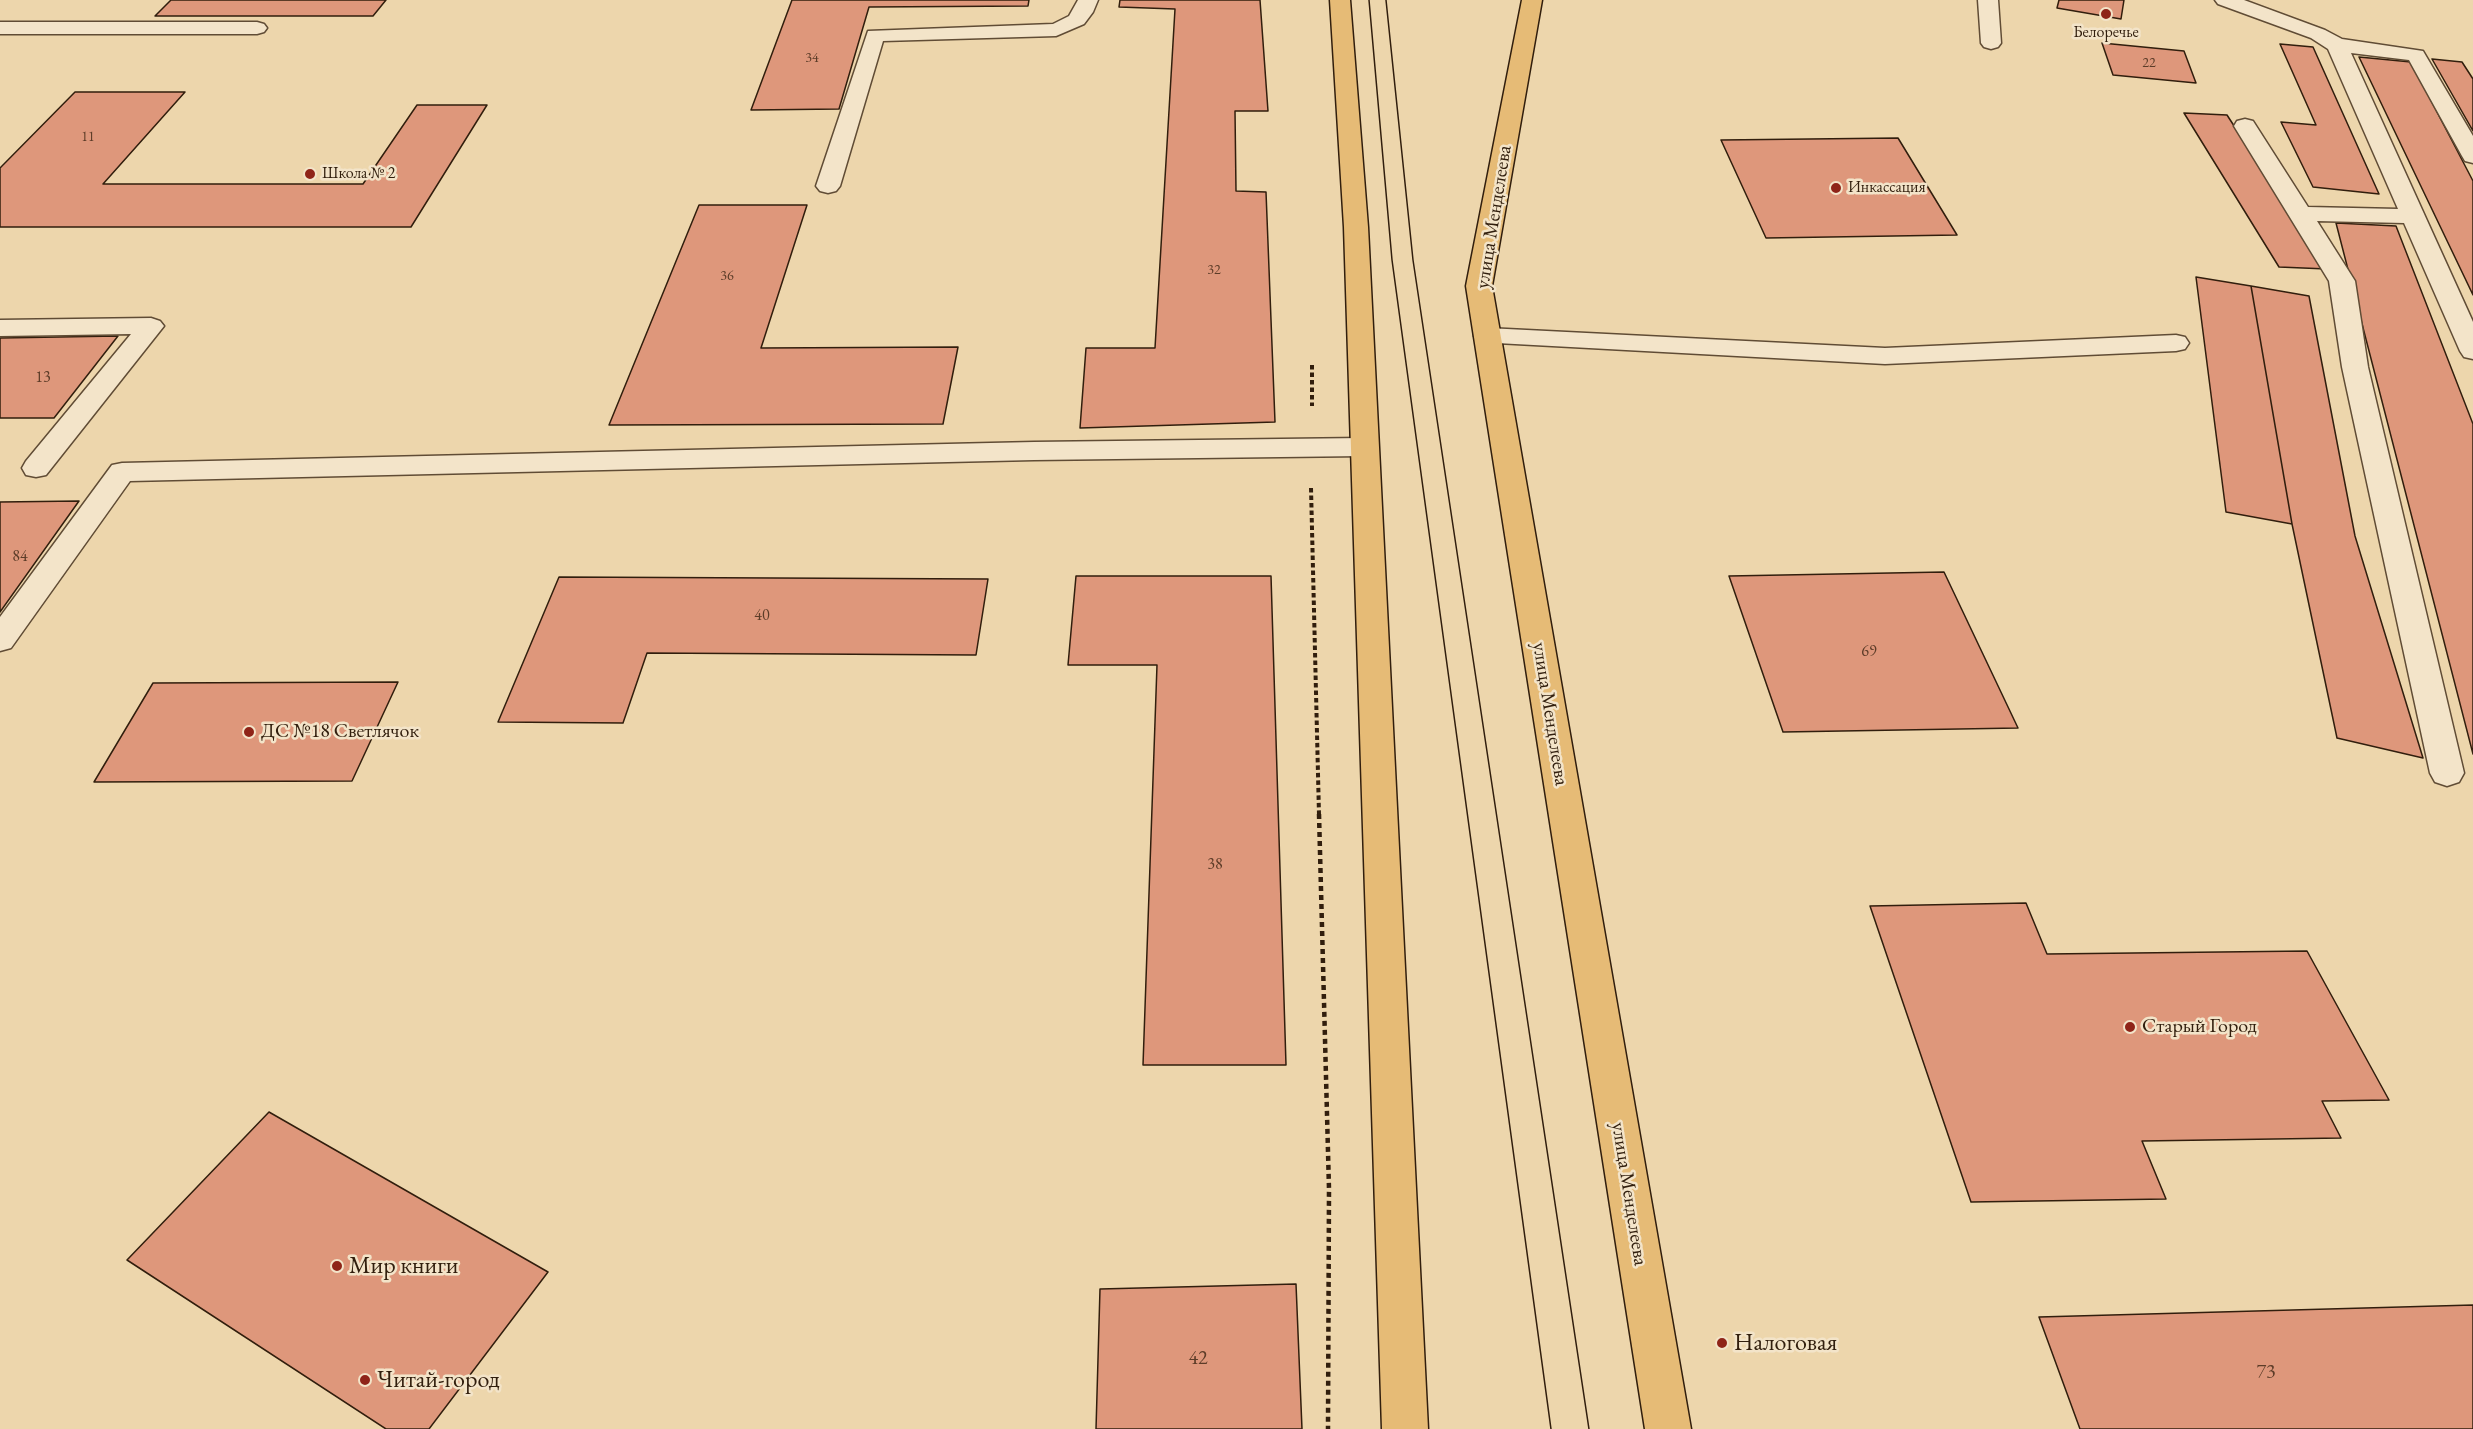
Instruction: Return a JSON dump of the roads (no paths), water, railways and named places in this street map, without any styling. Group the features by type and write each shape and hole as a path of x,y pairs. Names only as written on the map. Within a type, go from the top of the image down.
{"main road":[{"path":"1340,0 1356,227 1405,1429"},
{"name":"улица Менделеева","path":"1532,0 1479,286 1668,1429"}],"street":[{"path":"828,186 875,35 1056,30 1080,18 1088,0"},
{"path":"1988,0 1991,43"},
{"path":"2225,0 2318,34 2337,45 2416,55 2473,156"},
{"path":"0,28 257,28"},
{"path":"2337,45 2472,347"},
{"path":"2246,126 2342,281 2355,367 2447,773"},
{"path":"2302,214 2413,216"},
{"path":"0,328 151,326 36,468"},
{"path":"1487,336 1885,356 2176,343"},
{"path":"0,640 122,472 1364,447"}],"tram line":[{"path":"1369,0 1392,260 1551,1429"},
{"path":"1386,0 1413,260 1589,1429"}],"place":[{"name":"Белоречье","path":"2106,14"},
{"name":"Школа № 2","path":"310,174"},
{"name":"Инкассация","path":"1836,188"},
{"name":"ДС №18 Светлячок","path":"249,732"},
{"name":"Старый Город","path":"2130,1027"},
{"name":"Мир книги","path":"337,1266"},
{"name":"Налоговая","path":"1722,1343"},
{"name":"Читай-город","path":"365,1380"}]}
